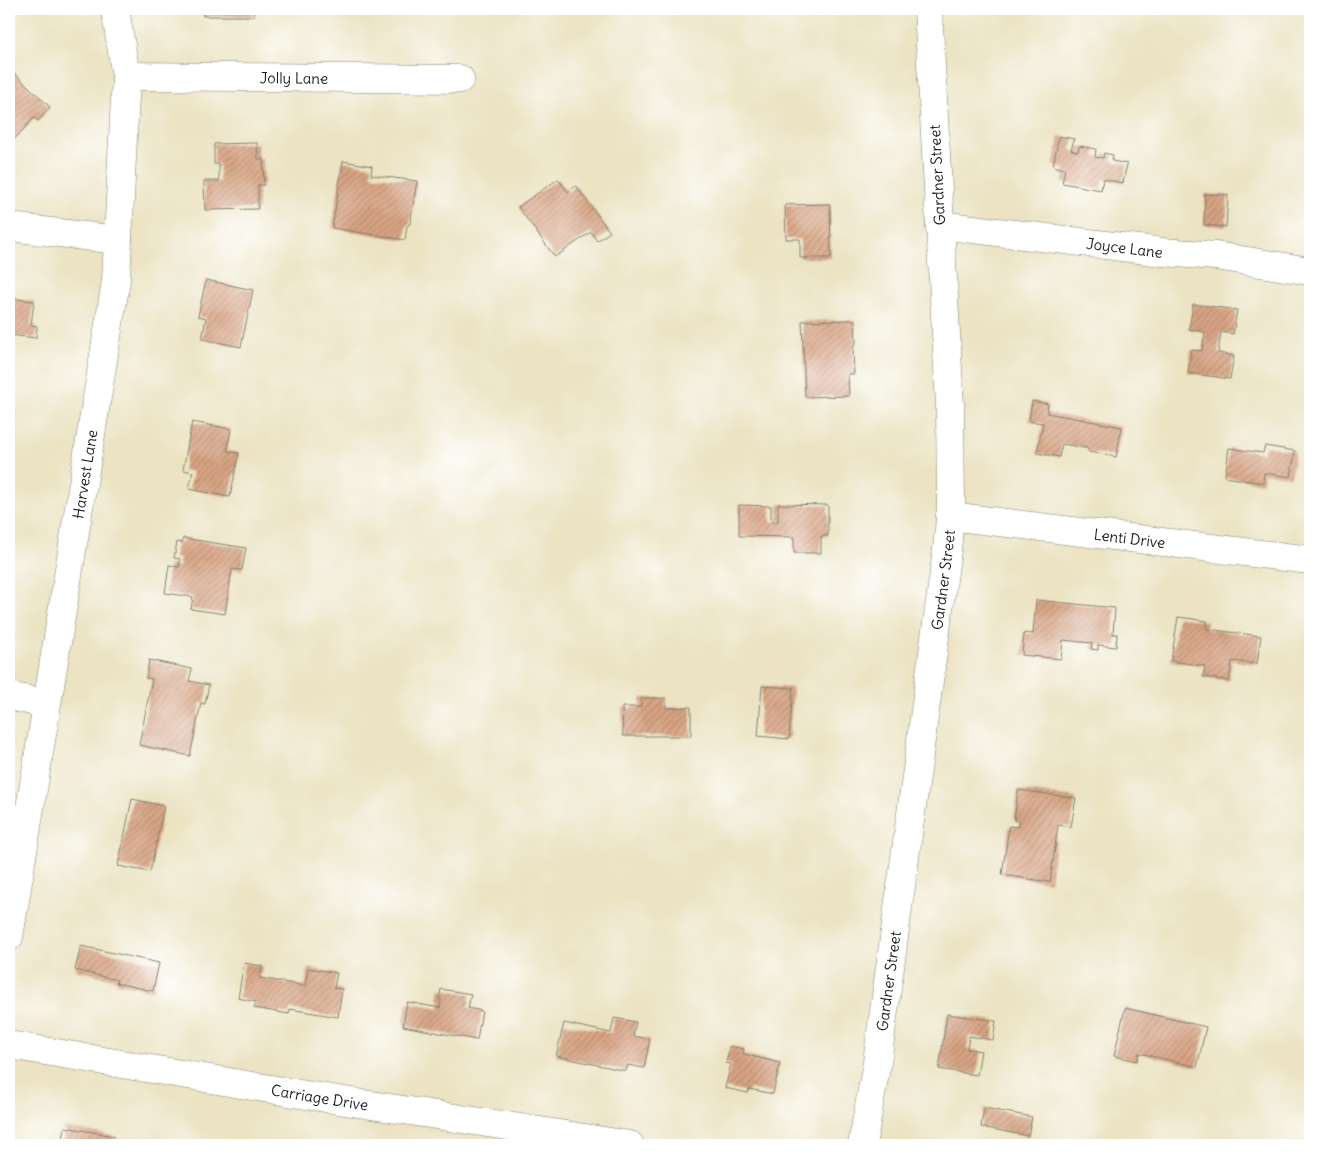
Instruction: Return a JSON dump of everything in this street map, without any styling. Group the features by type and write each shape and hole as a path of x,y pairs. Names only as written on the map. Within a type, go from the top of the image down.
{"street":[{"name":"Harvest Lane","path":"9,937 116,281 126,76 115,9"},
{"name":"Gardner Street","path":"862,1145 888,984 945,570 950,516 952,466 950,405 928,9"},
{"name":"Jolly Lane","path":"126,76 460,79"},
{"name":"Joyce Lane","path":"940,225 1163,252 1216,256 1310,271"},
{"path":"9,227 118,240"},
{"name":"Lenti Drive","path":"950,516 1310,560"},
{"path":"9,696 46,704"},
{"name":"Carriage Drive","path":"9,1045 315,1096 630,1145"}],"building":[{"path":"203,9 254,9 254,16 203,16"},
{"path":"12,71 50,107 38,121 34,118 9,145 9,75"},
{"path":"1059,136 1074,139 1071,150 1078,152 1079,146 1096,149 1095,157 1103,158 1104,153 1113,155 1112,161 1127,164 1123,183 1103,179 1101,190 1062,183 1065,169 1053,166"},
{"path":"257,143 258,159 263,159 264,185 258,185 258,209 205,210 204,181 219,181 219,164 214,164 214,144"},
{"path":"343,161 372,166 371,175 417,181 410,224 407,226 405,240 332,228"},
{"path":"558,179 568,192 576,186 610,232 597,241 591,232 555,257 518,207"},
{"path":"1205,194 1228,195 1226,227 1204,225"},
{"path":"830,204 831,258 800,258 800,239 786,239 785,205"},
{"path":"206,280 253,290 241,347 202,339 206,318 198,316"},
{"path":"9,298 34,301 31,325 37,326 36,338 9,335"},
{"path":"1193,304 1237,310 1233,334 1221,332 1218,353 1234,356 1230,379 1188,373 1191,350 1202,351 1205,332 1189,329"},
{"path":"855,320 854,374 848,374 849,396 805,397 802,321"},
{"path":"1032,401 1048,404 1047,413 1122,427 1116,457 1089,452 1087,448 1062,444 1059,457 1037,453 1043,423 1029,421"},
{"path":"192,422 231,429 227,451 239,453 230,497 189,489 193,472 183,470"},
{"path":"1265,446 1295,451 1291,477 1264,473 1263,483 1225,477 1229,448 1263,453"},
{"path":"778,504 828,505 828,536 821,536 821,553 794,553 794,537 739,536 739,505 771,506 771,522 778,522"},
{"path":"183,538 246,548 242,570 232,569 225,614 191,609 193,597 165,593 169,565 179,567 180,559 174,558 177,542 182,543"},
{"path":"1036,600 1115,608 1113,634 1117,634 1116,647 1098,645 1098,650 1091,649 1092,643 1063,640 1061,659 1022,655 1024,633 1033,634"},
{"path":"1178,617 1207,621 1206,629 1261,636 1257,664 1232,661 1229,681 1203,677 1205,666 1171,661"},
{"path":"149,660 192,669 189,681 209,685 205,704 201,703 190,756 139,745 152,679 146,678"},
{"path":"762,686 793,688 789,739 758,736"},
{"path":"641,698 666,698 666,708 691,707 691,736 623,736 622,707 641,707"},
{"path":"1018,790 1076,798 1071,827 1058,825 1050,882 1002,875 1009,826 1018,827 1019,821 1014,821"},
{"path":"132,799 164,806 150,872 118,866"},
{"path":"81,946 159,963 153,991 116,983 117,980 75,970"},
{"path":"244,963 262,966 260,978 305,986 308,968 337,973 334,988 342,989 338,1017 290,1009 289,1014 254,1008 256,1002 238,998"},
{"path":"441,989 471,994 468,1008 482,1011 477,1040 403,1026 407,1002 440,1008"},
{"path":"1125,1008 1206,1027 1197,1067 1139,1053 1137,1061 1114,1056"},
{"path":"947,1014 996,1021 993,1040 969,1036 967,1049 981,1051 977,1075 939,1069"},
{"path":"614,1018 636,1022 633,1036 650,1039 644,1068 628,1065 626,1071 556,1056 564,1023 611,1033"},
{"path":"730,1046 744,1049 743,1054 780,1063 773,1094 749,1089 748,1093 725,1088 731,1064 726,1063"},
{"path":"984,1108 1032,1117 1028,1136 981,1127"},
{"path":"65,1127 114,1136 113,1141 133,1145 62,1145"}]}
